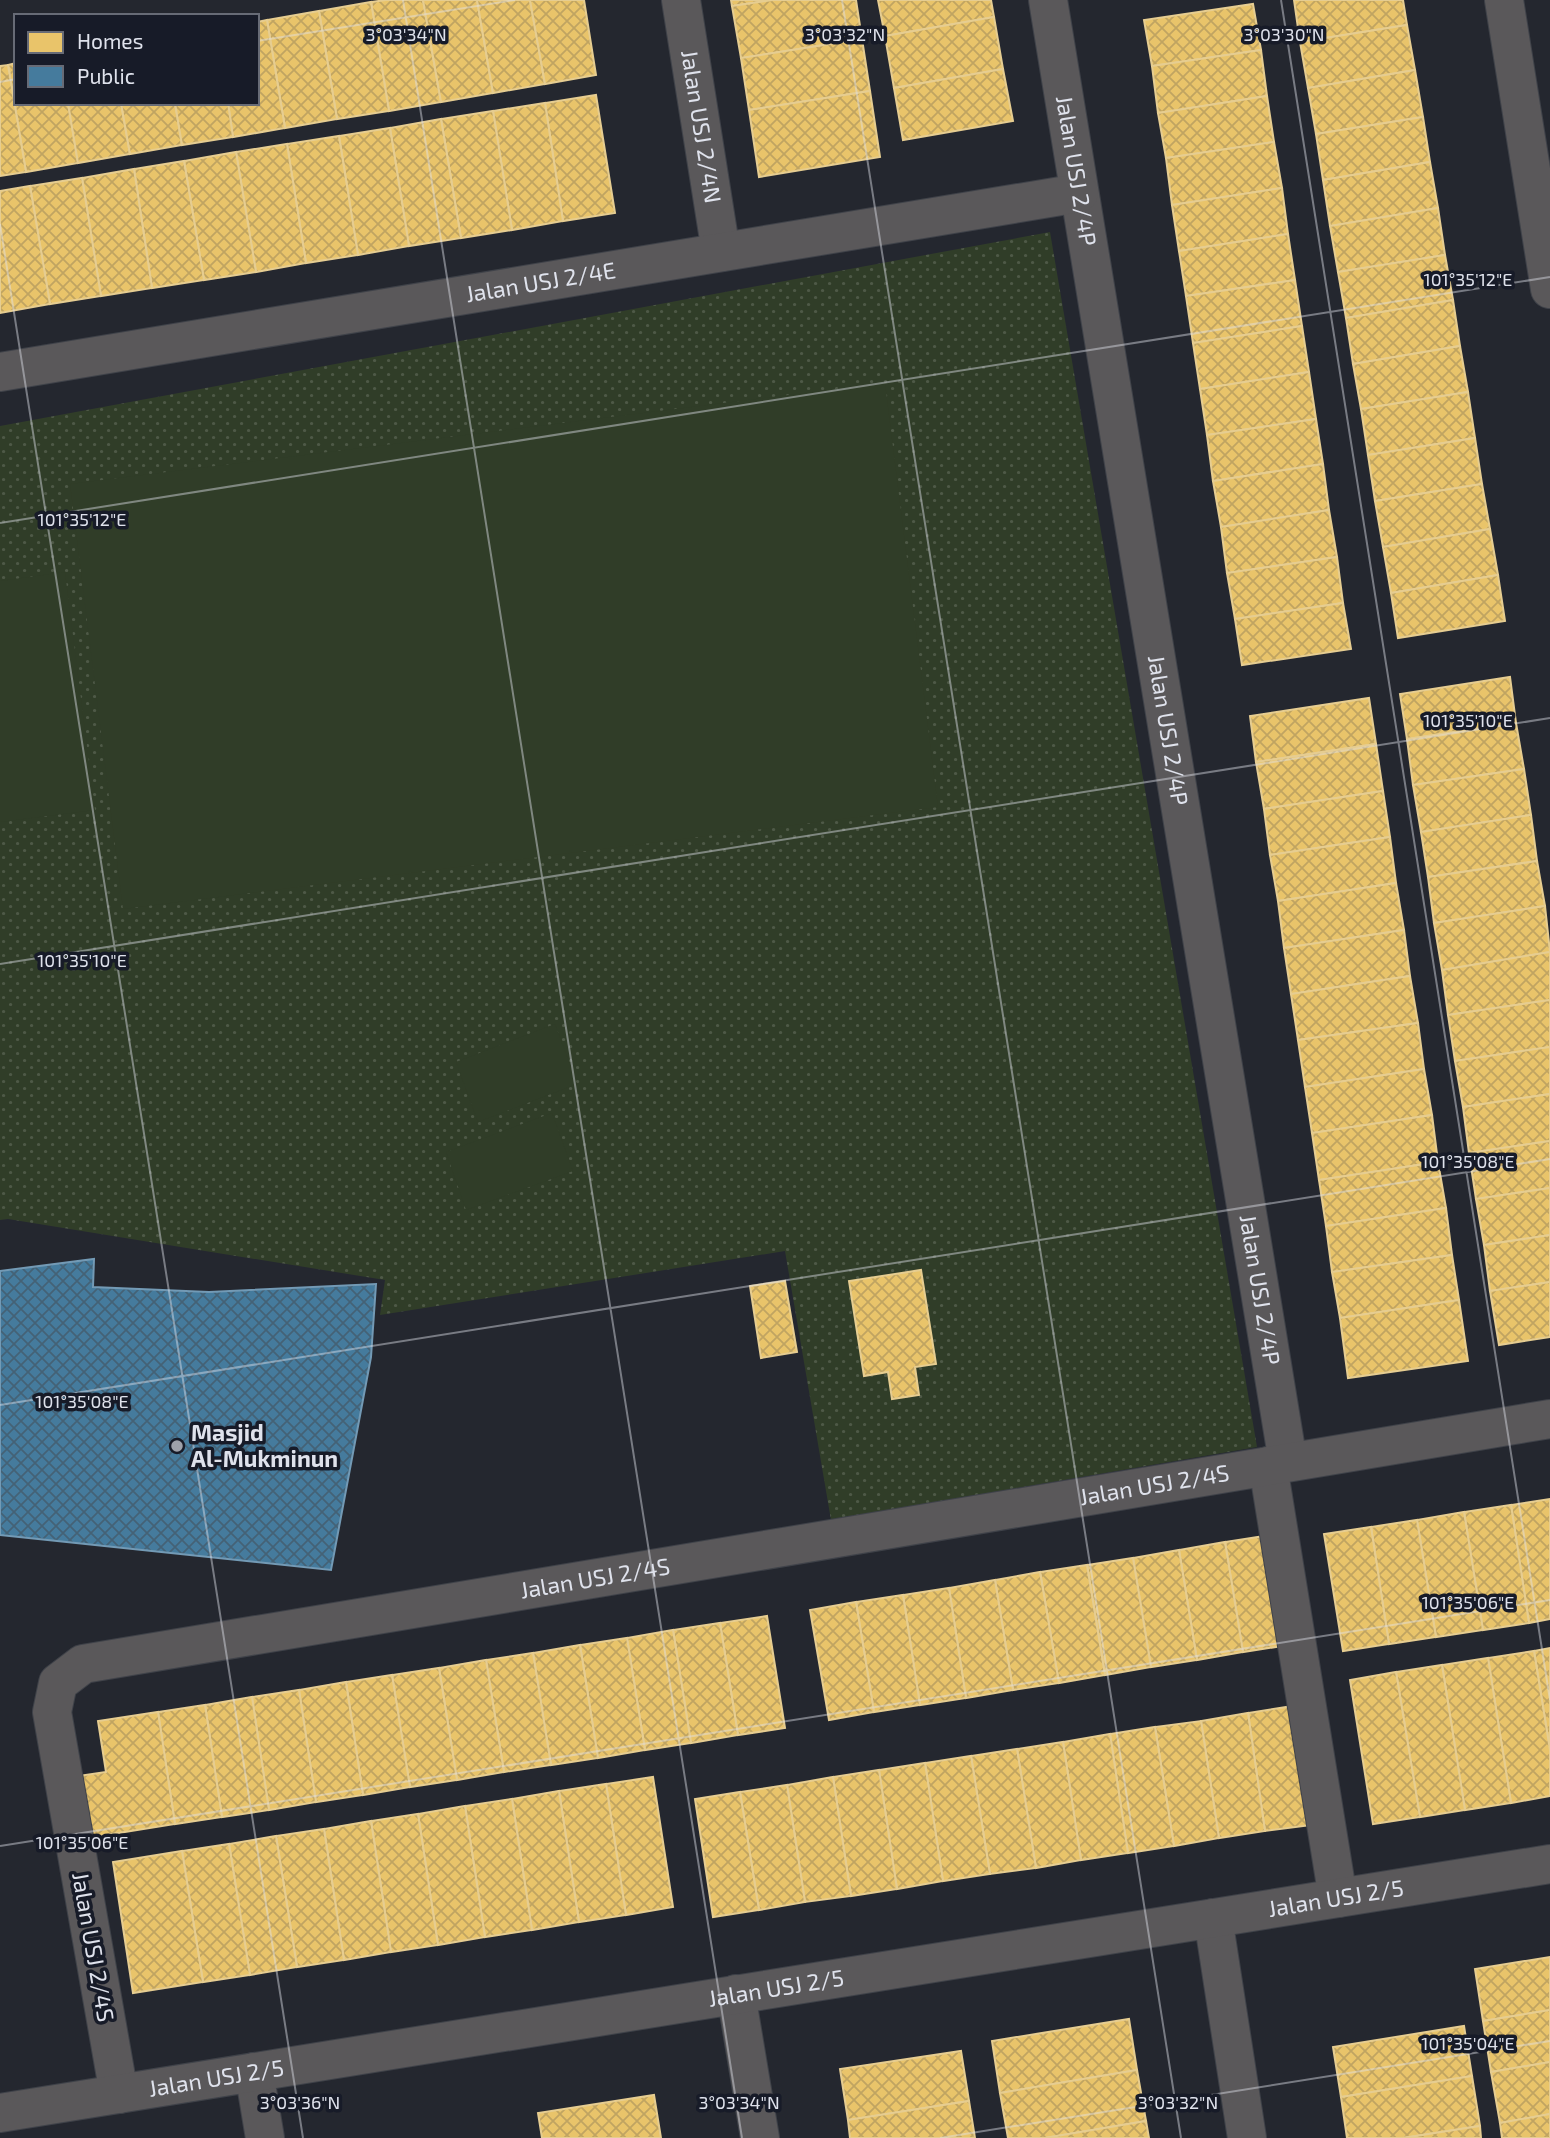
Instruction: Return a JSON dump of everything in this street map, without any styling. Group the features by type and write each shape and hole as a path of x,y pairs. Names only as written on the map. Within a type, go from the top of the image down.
{"street":[{"name":"Jalan USJ 2/4N","path":"681,0 721,252"},
{"name":"Jalan USJ 2/4P","path":"1048,0 1278,1464 1338,1898"},
{"path":"1504,0 1550,289"},
{"name":"Jalan USJ 2/4E","path":"0,372 1079,193"},
{"name":"Jalan USJ 2/4S","path":"119,2094 52,1712 58,1683 83,1664 1550,1419"},
{"name":"Jalan USJ 2/5","path":"0,2113 1550,1864"},
{"path":"1213,1918 1247,2138"},
{"path":"736,1994 760,2138"},
{"path":"254,2071 265,2138"}],"green space":[{"path":"1050,232 1257,1447 831,1520 785,1251 380,1315 385,1280 8,1219 0,1220 0,426"},
{"path":"885,383 938,807 123,909 70,484"},
{"path":"65,572 95,810 0,822 0,581"},
{"path":"555,1024 577,1084 478,1122 456,1062"},
{"path":"552,1113 573,1171 466,1210 446,1152"}],"building: Homes":[{"path":"423,0 441,102 389,111 371,2"},
{"path":"423,0 477,0 493,93 441,102"},
{"path":"477,0 530,0 545,84 493,93"},
{"path":"530,0 584,0 596,75 545,84"},
{"path":"731,0 773,0 732,6"},
{"path":"773,0 856,0 862,39 741,58 732,6"},
{"path":"878,0 991,0 994,17 885,36"},
{"path":"1294,0 1403,0 1407,25 1300,42"},
{"path":"371,2 389,111 337,119 319,11"},
{"path":"1253,4 1261,50 1152,66 1144,20"},
{"path":"319,11 337,119 285,128 267,20"},
{"path":"994,17 1003,69 894,88 885,36"},
{"path":"267,20 285,128 233,137 228,105 259,105 259,22"},
{"path":"1407,25 1415,70 1308,88 1300,42"},
{"path":"862,39 870,91 749,110 741,58"},
{"path":"1261,50 1267,96 1158,113 1152,66"},
{"path":"14,64 14,101 8,65"},
{"path":"8,65 26,172 0,176 0,66"},
{"path":"1003,69 1013,121 903,140 894,88"},
{"path":"1415,70 1423,117 1316,134 1308,88"},
{"path":"870,91 880,157 759,177 749,110"},
{"path":"596,95 615,213 563,221 545,103"},
{"path":"1267,96 1274,142 1166,158 1158,113"},
{"path":"545,103 563,221 512,230 493,111"},
{"path":"15,105 68,105 78,163 26,172"},
{"path":"68,105 121,105 130,154 78,163"},
{"path":"121,105 175,105 182,145 130,154"},
{"path":"175,105 228,105 233,137 182,145"},
{"path":"493,111 512,230 461,238 441,119"},
{"path":"1423,117 1430,162 1323,180 1316,134"},
{"path":"441,119 461,238 409,246 390,128"},
{"path":"390,128 409,246 358,255 339,136"},
{"path":"339,136 358,255 306,263 287,144"},
{"path":"1274,142 1282,188 1172,205 1166,158"},
{"path":"287,144 306,263 256,272 236,152"},
{"path":"236,152 256,272 204,280 184,161"},
{"path":"184,161 204,280 152,288 134,169"},
{"path":"1430,162 1438,208 1330,226 1323,180"},
{"path":"134,169 152,288 101,296 82,178"},
{"path":"82,178 101,296 50,304 30,186"},
{"path":"30,186 50,304 0,313 0,191"},
{"path":"1282,188 1288,234 1179,251 1172,205"},
{"path":"1438,208 1445,255 1338,272 1330,226"},
{"path":"1288,234 1295,280 1186,296 1179,251"},
{"path":"1445,255 1453,300 1346,318 1338,272"},
{"path":"1295,280 1302,326 1193,343 1186,296"},
{"path":"1453,300 1460,346 1353,364 1346,318"},
{"path":"1302,326 1309,372 1200,389 1193,343"},
{"path":"1460,346 1468,392 1361,409 1353,364"},
{"path":"1309,372 1316,419 1207,435 1200,389"},
{"path":"1468,392 1475,438 1368,455 1361,409"},
{"path":"1316,419 1323,464 1213,481 1207,435"},
{"path":"1475,438 1482,484 1375,501 1368,455"},
{"path":"1323,464 1329,510 1221,527 1213,481"},
{"path":"1482,484 1490,529 1383,547 1375,501"},
{"path":"1329,510 1337,557 1227,573 1221,527"},
{"path":"1490,529 1498,575 1391,593 1383,547"},
{"path":"1337,557 1343,603 1235,619 1227,573"},
{"path":"1498,575 1505,621 1398,638 1391,593"},
{"path":"1343,603 1351,649 1242,665 1235,619"},
{"path":"1510,677 1516,723 1407,739 1400,694"},
{"path":"1369,698 1376,744 1256,762 1250,716"},
{"path":"1516,723 1524,769 1413,785 1407,739"},
{"path":"1376,744 1383,791 1264,809 1256,762"},
{"path":"1524,769 1531,815 1421,832 1413,785"},
{"path":"1383,791 1390,837 1270,855 1264,809"},
{"path":"1531,815 1537,861 1428,877 1421,832"},
{"path":"1390,837 1396,883 1278,901 1270,855"},
{"path":"1537,861 1545,906 1434,923 1428,877"},
{"path":"1396,883 1404,930 1284,948 1278,901"},
{"path":"1545,906 1550,952 1442,970 1434,923"},
{"path":"1404,930 1410,976 1291,994 1284,948"},
{"path":"1550,952 1550,1000 1448,1015 1442,970"},
{"path":"1410,976 1418,1023 1298,1040 1291,994"},
{"path":"1550,1000 1550,1047 1455,1061 1448,1015"},
{"path":"1418,1023 1424,1069 1305,1087 1298,1040"},
{"path":"1550,1047 1550,1094 1463,1107 1455,1061"},
{"path":"1424,1069 1432,1115 1312,1133 1305,1087"},
{"path":"1550,1094 1550,1141 1469,1153 1463,1107"},
{"path":"1432,1115 1438,1162 1319,1180 1312,1133"},
{"path":"1550,1141 1550,1188 1476,1199 1469,1153"},
{"path":"1438,1162 1446,1208 1326,1226 1319,1180"},
{"path":"1550,1188 1550,1235 1484,1245 1476,1199"},
{"path":"1446,1208 1452,1255 1332,1272 1326,1226"},
{"path":"1550,1235 1550,1282 1490,1291 1484,1245"},
{"path":"1452,1255 1459,1300 1340,1318 1332,1272"},
{"path":"921,1270 936,1364 915,1367 919,1395 892,1399 888,1372 864,1376 849,1281"},
{"path":"785,1281 797,1352 761,1358 750,1286"},
{"path":"1550,1282 1550,1337 1499,1345 1490,1291"},
{"path":"1459,1300 1468,1361 1348,1378 1340,1318"},
{"path":"1550,1499 1550,1619 1529,1623 1511,1505"},
{"path":"1511,1505 1529,1623 1483,1630 1464,1512"},
{"path":"1464,1512 1483,1630 1436,1637 1417,1520"},
{"path":"1417,1520 1436,1637 1389,1644 1371,1527"},
{"path":"1371,1527 1389,1644 1343,1651 1324,1534"},
{"path":"1271,1535 1289,1645 1243,1652 1225,1542"},
{"path":"1225,1542 1243,1652 1197,1660 1179,1550"},
{"path":"1179,1550 1197,1660 1151,1667 1133,1558"},
{"path":"1133,1558 1151,1667 1105,1675 1087,1565"},
{"path":"1087,1565 1105,1675 1059,1683 1040,1572"},
{"path":"1040,1572 1059,1683 1013,1690 995,1580"},
{"path":"995,1580 1013,1690 966,1698 949,1588"},
{"path":"949,1588 966,1698 920,1705 903,1595"},
{"path":"903,1595 920,1705 874,1712 856,1602"},
{"path":"856,1602 874,1712 829,1720 810,1610"},
{"path":"767,1616 785,1728 738,1735 720,1623"},
{"path":"720,1623 738,1735 691,1743 673,1630"},
{"path":"673,1630 691,1743 645,1750 627,1638"},
{"path":"627,1638 645,1750 598,1758 580,1645"},
{"path":"580,1645 598,1758 551,1765 533,1653"},
{"path":"1550,1648 1550,1750 1534,1651"},
{"path":"1534,1651 1550,1750 1550,1796 1511,1803 1488,1658"},
{"path":"533,1653 551,1765 504,1772 486,1660"},
{"path":"1488,1658 1511,1803 1465,1810 1442,1665"},
{"path":"486,1660 504,1772 457,1780 439,1668"},
{"path":"1442,1665 1465,1810 1420,1817 1396,1672"},
{"path":"439,1668 457,1780 410,1787 392,1675"},
{"path":"1396,1672 1420,1817 1373,1824 1350,1680"},
{"path":"392,1675 410,1787 363,1795 346,1682"},
{"path":"346,1682 363,1795 316,1802 299,1690"},
{"path":"299,1690 316,1802 269,1810 252,1697"},
{"path":"252,1697 269,1810 222,1817 205,1705"},
{"path":"205,1705 222,1817 175,1824 158,1712"},
{"path":"1293,1706 1312,1825 1265,1831 1248,1713"},
{"path":"158,1712 175,1824 87,1838 78,1776 106,1772 98,1721"},
{"path":"1248,1713 1265,1831 1219,1838 1201,1721"},
{"path":"1201,1721 1219,1838 1174,1846 1155,1727"},
{"path":"1155,1727 1174,1846 1128,1853 1110,1734"},
{"path":"1110,1734 1128,1853 1081,1860 1063,1742"},
{"path":"1063,1742 1081,1860 1036,1868 1017,1749"},
{"path":"1017,1749 1036,1868 990,1874 971,1756"},
{"path":"971,1756 990,1874 943,1881 925,1763"},
{"path":"925,1763 943,1881 897,1889 879,1770"},
{"path":"879,1770 897,1889 851,1896 833,1777"},
{"path":"653,1777 673,1907 626,1915 606,1784"},
{"path":"833,1777 851,1896 805,1902 787,1785"},
{"path":"606,1784 626,1915 579,1922 559,1791"},
{"path":"787,1785 805,1902 759,1910 740,1792"},
{"path":"559,1791 579,1922 532,1930 512,1799"},
{"path":"740,1792 759,1910 713,1917 695,1799"},
{"path":"512,1799 532,1930 485,1937 465,1806"},
{"path":"465,1806 485,1937 438,1945 418,1814"},
{"path":"418,1814 438,1945 391,1952 371,1821"},
{"path":"371,1821 391,1952 344,1960 324,1829"},
{"path":"324,1829 344,1960 297,1967 276,1836"},
{"path":"276,1836 297,1967 250,1975 229,1844"},
{"path":"229,1844 250,1975 203,1982 182,1851"},
{"path":"182,1851 203,1982 133,1993 113,1862"},
{"path":"1550,1957 1550,2010 1483,2021 1475,1969"},
{"path":"1550,2010 1550,2062 1491,2072 1483,2021"},
{"path":"1129,2019 1137,2070 1000,2093 992,2041"},
{"path":"1464,2026 1472,2076 1341,2097 1333,2047"},
{"path":"961,2051 969,2101 848,2120 840,2069"},
{"path":"1550,2062 1550,2114 1500,2123 1491,2072"},
{"path":"1137,2070 1146,2121 1045,2138 1008,2138 1000,2093"},
{"path":"1472,2076 1480,2126 1403,2138 1347,2138 1341,2097"},
{"path":"654,2095 661,2138 542,2138 538,2113"},
{"path":"969,2101 975,2138 850,2138 848,2120"},
{"path":"1550,2114 1550,2138 1502,2138 1500,2123"},
{"path":"1146,2121 1149,2138 1045,2138"},
{"path":"1480,2126 1481,2138 1403,2138"}],"building: Public":[{"name":"Masjid Al-Mukminun","path":"94,1259 93,1287 209,1292 376,1284 371,1357 331,1570 0,1535 0,1271"}],"place":[{"name":"Masjid Al-Mukminun","path":"177,1446"}]}
